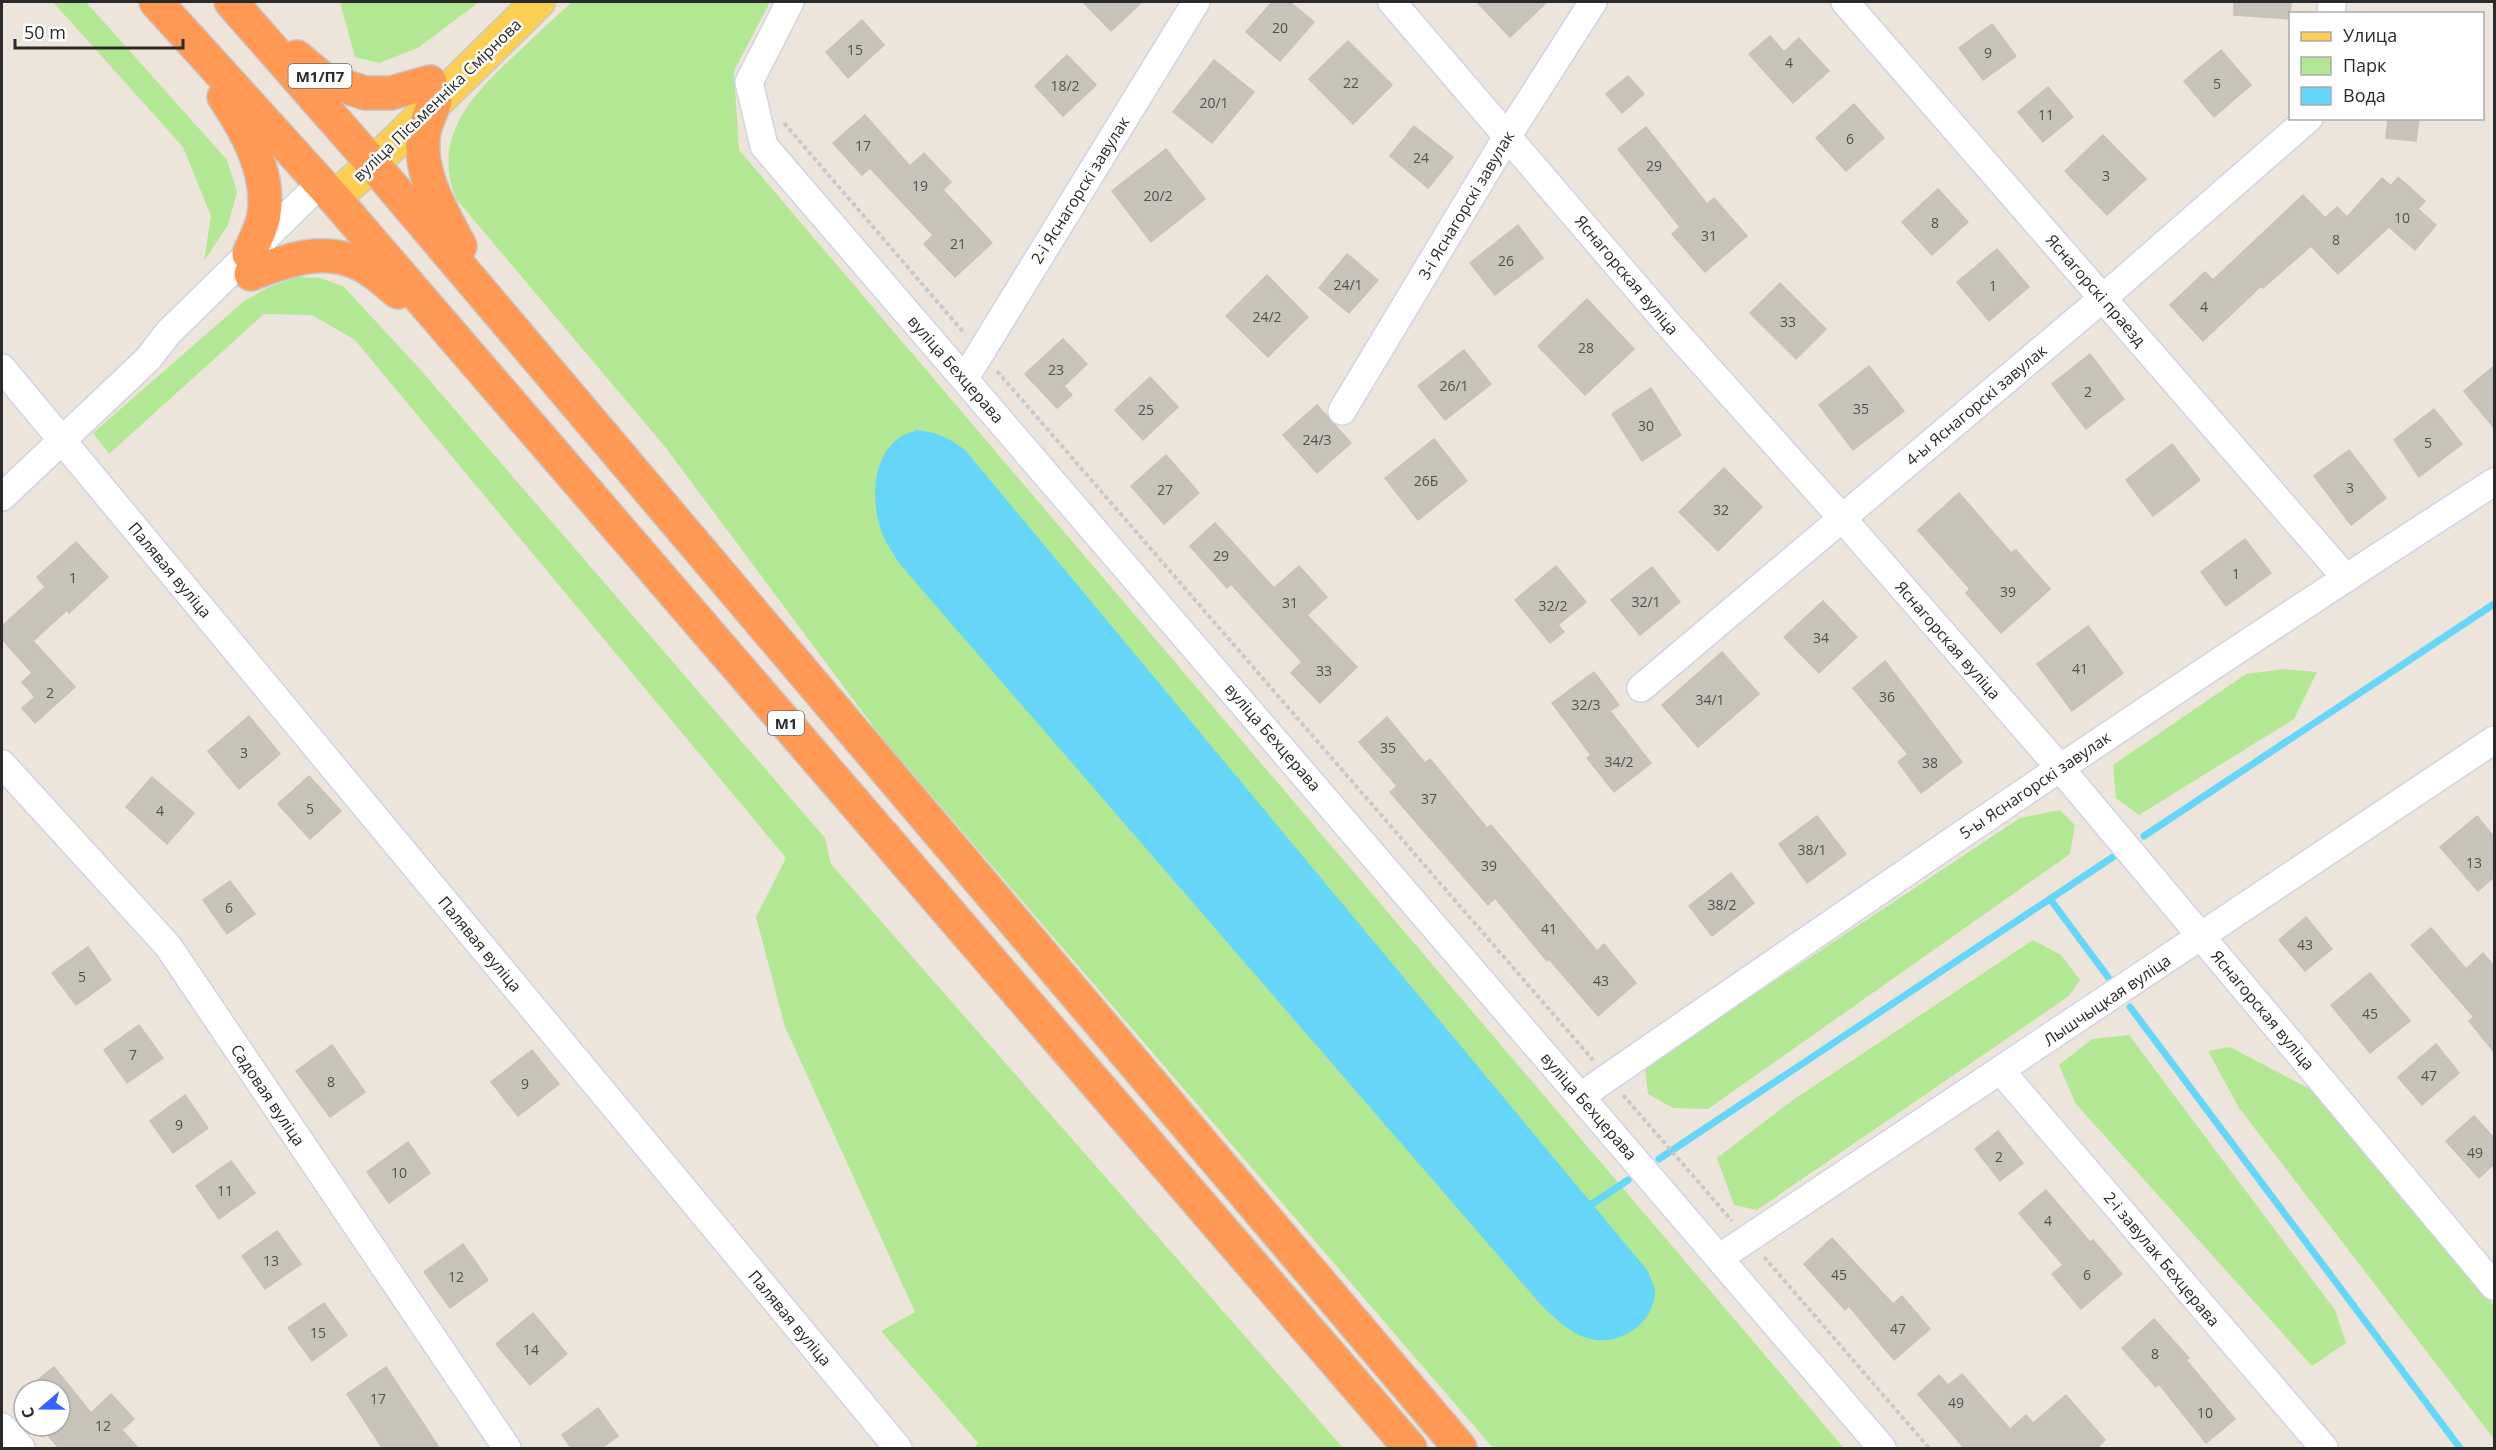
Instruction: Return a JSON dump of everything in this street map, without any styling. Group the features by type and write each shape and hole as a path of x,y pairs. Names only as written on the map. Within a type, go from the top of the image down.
{"highway":[{"name":"М1/П7","path":"231,2 323,79 364,93 433,92 424,132 424,164 437,201 491,303"},
{"name":"М1","path":"231,2 366,155 1460,1449"},
{"name":"М1","path":"161,7 328,190 1410,1449"},
{"path":"161,7 236,114 256,154 264,183 264,216 250,264 311,255 340,256 365,267 450,333"}],"main road":[{"name":"вуліца Пісьменніка Смірнова","path":"433,92 520,2"},
{"name":"вуліца Пісьменніка Смірнова","path":"328,190 433,92 537,2"}],"street":[{"name":"вуліца Бехцерава","path":"790,2 749,82 764,146 1882,1449"},
{"name":"2-і Яснагорскі завулак","path":"965,378 1196,2"},
{"name":"Яснагорская вуліца","path":"1392,2 1669,325 1842,518 2060,768 2494,1286"},
{"name":"3-і Яснагорскі завулак","path":"1342,411 1508,135 1593,2"},
{"name":"Яснагорскі праезд","path":"1845,2 2346,578"},
{"name":"4-ы Яснагорскі завулак","path":"1641,688 2103,298 2307,120"},
{"path":"2,497 147,359 177,342 250,264 328,190"},
{"name":"Палявая вуліца","path":"2,368 898,1449"},
{"name":"5-ы Яснагорскі завулак","path":"1581,1096 2060,768 2494,482"},
{"name":"Лышчыцкая вуліца","path":"1719,1258 2201,938 2490,752"},
{"name":"Садовая вуліца","path":"2,764 168,946 507,1449"},
{"name":"2-і завулак Бехцерава","path":"2001,1071 2324,1449"},
{"path":"2,1427 21,1449"}],"path":[{"path":"780,118 1929,1449"}],"green space":[{"path":"53,2 86,2 227,160 237,192 228,225 204,261 211,216 183,147"},
{"path":"340,2 479,2 418,48 379,63 355,57"},
{"path":"572,2 770,2 734,71 739,150 1844,1448 1493,1448 882,738 666,448 457,200 450,178 449,157 452,137 460,119 471,102 499,70"},
{"path":"297,277 321,278 344,287 418,367 825,838 831,864 1343,1448 974,1448 978,1443 881,1331 915,1312 785,1027 756,917 786,858 355,340 312,315 264,314 109,454 93,433 243,302 267,288"},
{"path":"2284,669 2317,672 2294,719 2139,815 2116,798 2113,765 2246,674"},
{"path":"2060,810 2075,825 2070,854 1708,1109 1673,1108 1648,1094 1645,1067 2020,818"},
{"path":"2033,940 2061,955 2080,980 2069,996 1757,1210 1734,1205 1717,1158 1790,1102"},
{"path":"2129,1035 2335,1310 2346,1343 2312,1366 2075,1103 2059,1065 2092,1039"},
{"path":"2230,1047 2310,1089 2494,1306 2494,1439 2239,1108 2208,1051"}],"water":[{"path":"916,430 942,436 965,450 1648,1271 1655,1293 1653,1305 1641,1324 1621,1337 1610,1340 1587,1338 1568,1329 1542,1306 898,562 878,521 876,482 878,469 890,447 901,437"}],"building":[{"path":"1083,2 1142,2 1111,31"},
{"path":"1272,2 1290,2 1314,22 1280,61 1246,32"},
{"path":"1477,2 1547,2 1510,37"},
{"path":"2234,2 2291,2 2289,19 2234,15"},
{"path":"862,20 884,45 848,78 826,52"},
{"path":"1992,24 2016,56 1983,80 1959,48"},
{"path":"1770,36 1784,52 1799,38 1829,71 1793,103 1749,54"},
{"path":"1348,41 1392,85 1353,124 1309,79"},
{"path":"2221,50 2251,85 2214,117 2184,81"},
{"path":"1067,55 1096,85 1063,116 1035,86"},
{"path":"1214,60 1254,92 1212,143 1173,112"},
{"path":"1628,76 1644,94 1622,113 1606,94"},
{"path":"2048,87 2073,117 2043,142 2018,112"},
{"path":"1854,104 1884,138 1846,171 1816,138"},
{"path":"865,115 910,166 924,153 951,182 943,190 992,243 955,277 924,244 933,235 870,168 862,175 833,143"},
{"path":"2388,120 2419,120 2416,141 2386,138"},
{"path":"1414,126 1453,157 1428,188 1390,156"},
{"path":"1646,127 1707,204 1714,198 1747,236 1705,272 1672,234 1680,227 1618,149"},
{"path":"2103,135 2146,179 2107,215 2065,171"},
{"path":"1166,149 1205,199 1151,242 1112,191"},
{"path":"2398,177 2425,201 2418,209 2436,225 2415,250 2389,227 2338,274 2311,246 2263,288 2261,286 2203,341 2170,305 2205,272 2213,280 2303,195 2325,218 2337,207 2347,217 2382,178 2391,186"},
{"path":"1938,189 1968,222 1932,255 1902,222"},
{"path":"1518,225 1543,258 1495,295 1470,263"},
{"path":"1997,249 2029,287 1989,321 1957,282"},
{"path":"1347,254 1378,280 1349,313 1319,288"},
{"path":"1267,275 1308,317 1268,357 1226,316"},
{"path":"1780,283 1826,329 1796,359 1750,313"},
{"path":"1587,299 1634,349 1585,395 1538,346"},
{"path":"1063,339 1087,364 1064,386 1072,395 1057,408 1025,374"},
{"path":"1464,350 1491,384 1445,420 1418,386"},
{"path":"2090,354 2124,399 2086,429 2052,384"},
{"path":"1869,366 1904,411 1853,450 1819,405"},
{"path":"2494,366 2494,428 2464,391"},
{"path":"1150,377 1178,407 1143,440 1115,410"},
{"path":"1651,388 1681,435 1642,461 1612,414"},
{"path":"1317,405 1351,443 1317,473 1283,435"},
{"path":"2434,409 2462,444 2419,477 2394,440"},
{"path":"1434,439 1467,481 1418,520 1385,478"},
{"path":"2172,444 2200,480 2153,516 2126,480"},
{"path":"2349,450 2386,498 2351,525 2314,476"},
{"path":"1166,455 1199,493 1164,524 1131,486"},
{"path":"1724,468 1762,507 1718,551 1679,512"},
{"path":"1959,493 2011,553 2016,550 2050,589 2001,633 1966,593 1970,589 1918,530"},
{"path":"1215,523 1274,588 1299,566 1327,597 1307,615 1357,667 1320,703 1291,673 1302,662 1231,584 1227,588 1190,546"},
{"path":"2245,539 2271,573 2226,606 2201,572"},
{"path":"76,542 108,577 69,613 67,610 33,641 75,687 35,723 22,708 35,697 22,682 32,673 2,639 2,626 45,587 37,577"},
{"path":"1556,566 1586,602 1558,625 1564,632 1550,643 1515,600"},
{"path":"1652,567 1680,602 1640,635 1611,600"},
{"path":"1823,601 1857,637 1819,673 1784,637"},
{"path":"2088,626 2123,673 2072,711 2037,664"},
{"path":"1722,652 1759,694 1698,747 1662,705"},
{"path":"1885,661 1962,762 1921,793 1898,762 1908,754 1853,688"},
{"path":"1594,672 1619,705 1610,711 1651,763 1614,792 1587,758 1591,755 1552,703"},
{"path":"249,716 280,754 239,789 208,751"},
{"path":"1387,717 1425,763 1430,759 1487,828 1491,825 1597,951 1604,944 1636,983 1598,1016 1549,959 1547,961 1495,898 1488,905 1390,792 1397,786 1359,742"},
{"path":"309,776 341,811 310,839 278,804"},
{"path":"152,777 194,813 167,844 126,807"},
{"path":"1817,816 1846,854 1807,883 1779,844"},
{"path":"2477,816 2494,837 2494,877 2478,891 2440,847"},
{"path":"1731,873 1754,903 1712,936 1689,906"},
{"path":"230,881 255,914 227,934 203,900"},
{"path":"2306,917 2332,949 2305,971 2279,940"},
{"path":"2431,928 2466,969 2483,953 2494,966 2494,1052 2469,1021 2474,1017 2411,945"},
{"path":"88,947 111,980 76,1005 52,973"},
{"path":"2370,973 2410,1021 2370,1053 2331,1005"},
{"path":"139,1025 163,1058 127,1083 104,1050"},
{"path":"2436,1044 2459,1073 2422,1105 2398,1077"},
{"path":"332,1045 365,1092 330,1117 296,1071"},
{"path":"532,1050 559,1084 518,1116 491,1082"},
{"path":"185,1095 208,1128 173,1153 150,1121"},
{"path":"2474,1116 2494,1138 2494,1164 2479,1178 2446,1141"},
{"path":"1998,1131 2023,1163 2000,1181 1975,1149"},
{"path":"408,1142 430,1173 389,1203 367,1172"},
{"path":"231,1161 255,1193 219,1219 196,1186"},
{"path":"2046,1190 2090,1242 2093,1240 2122,1274 2081,1309 2052,1274 2063,1265 2019,1213"},
{"path":"277,1231 301,1264 265,1289 242,1256"},
{"path":"1832,1238 1893,1304 1902,1296 1930,1329 1894,1360 1849,1306 1845,1310 1804,1264"},
{"path":"463,1244 488,1280 450,1308 424,1272"},
{"path":"324,1303 347,1335 312,1361 288,1328"},
{"path":"533,1313 567,1354 530,1385 496,1344"},
{"path":"2154,1319 2189,1358 2186,1360 2235,1419 2206,1443 2159,1384 2156,1387 2122,1348"},
{"path":"54,1367 63,1378 40,1378"},
{"path":"386,1367 440,1449 383,1449 347,1394"},
{"path":"1962,1374 2010,1429 2026,1415 2033,1423 2066,1395 2105,1440 2096,1449 1965,1449 1918,1394 1939,1375 1948,1385"},
{"path":"72,1389 91,1413 111,1394 134,1419 122,1430 139,1449 60,1449 50,1438 72,1438"},
{"path":"598,1408 618,1436 600,1449 572,1449 562,1435"}],"waterway":[{"path":"2144,836 2494,604"},
{"path":"1659,1159 2113,857"},
{"path":"2050,899 2108,977"},
{"path":"2130,1007 2460,1448"},
{"path":"1592,1204 1628,1180"}]}
